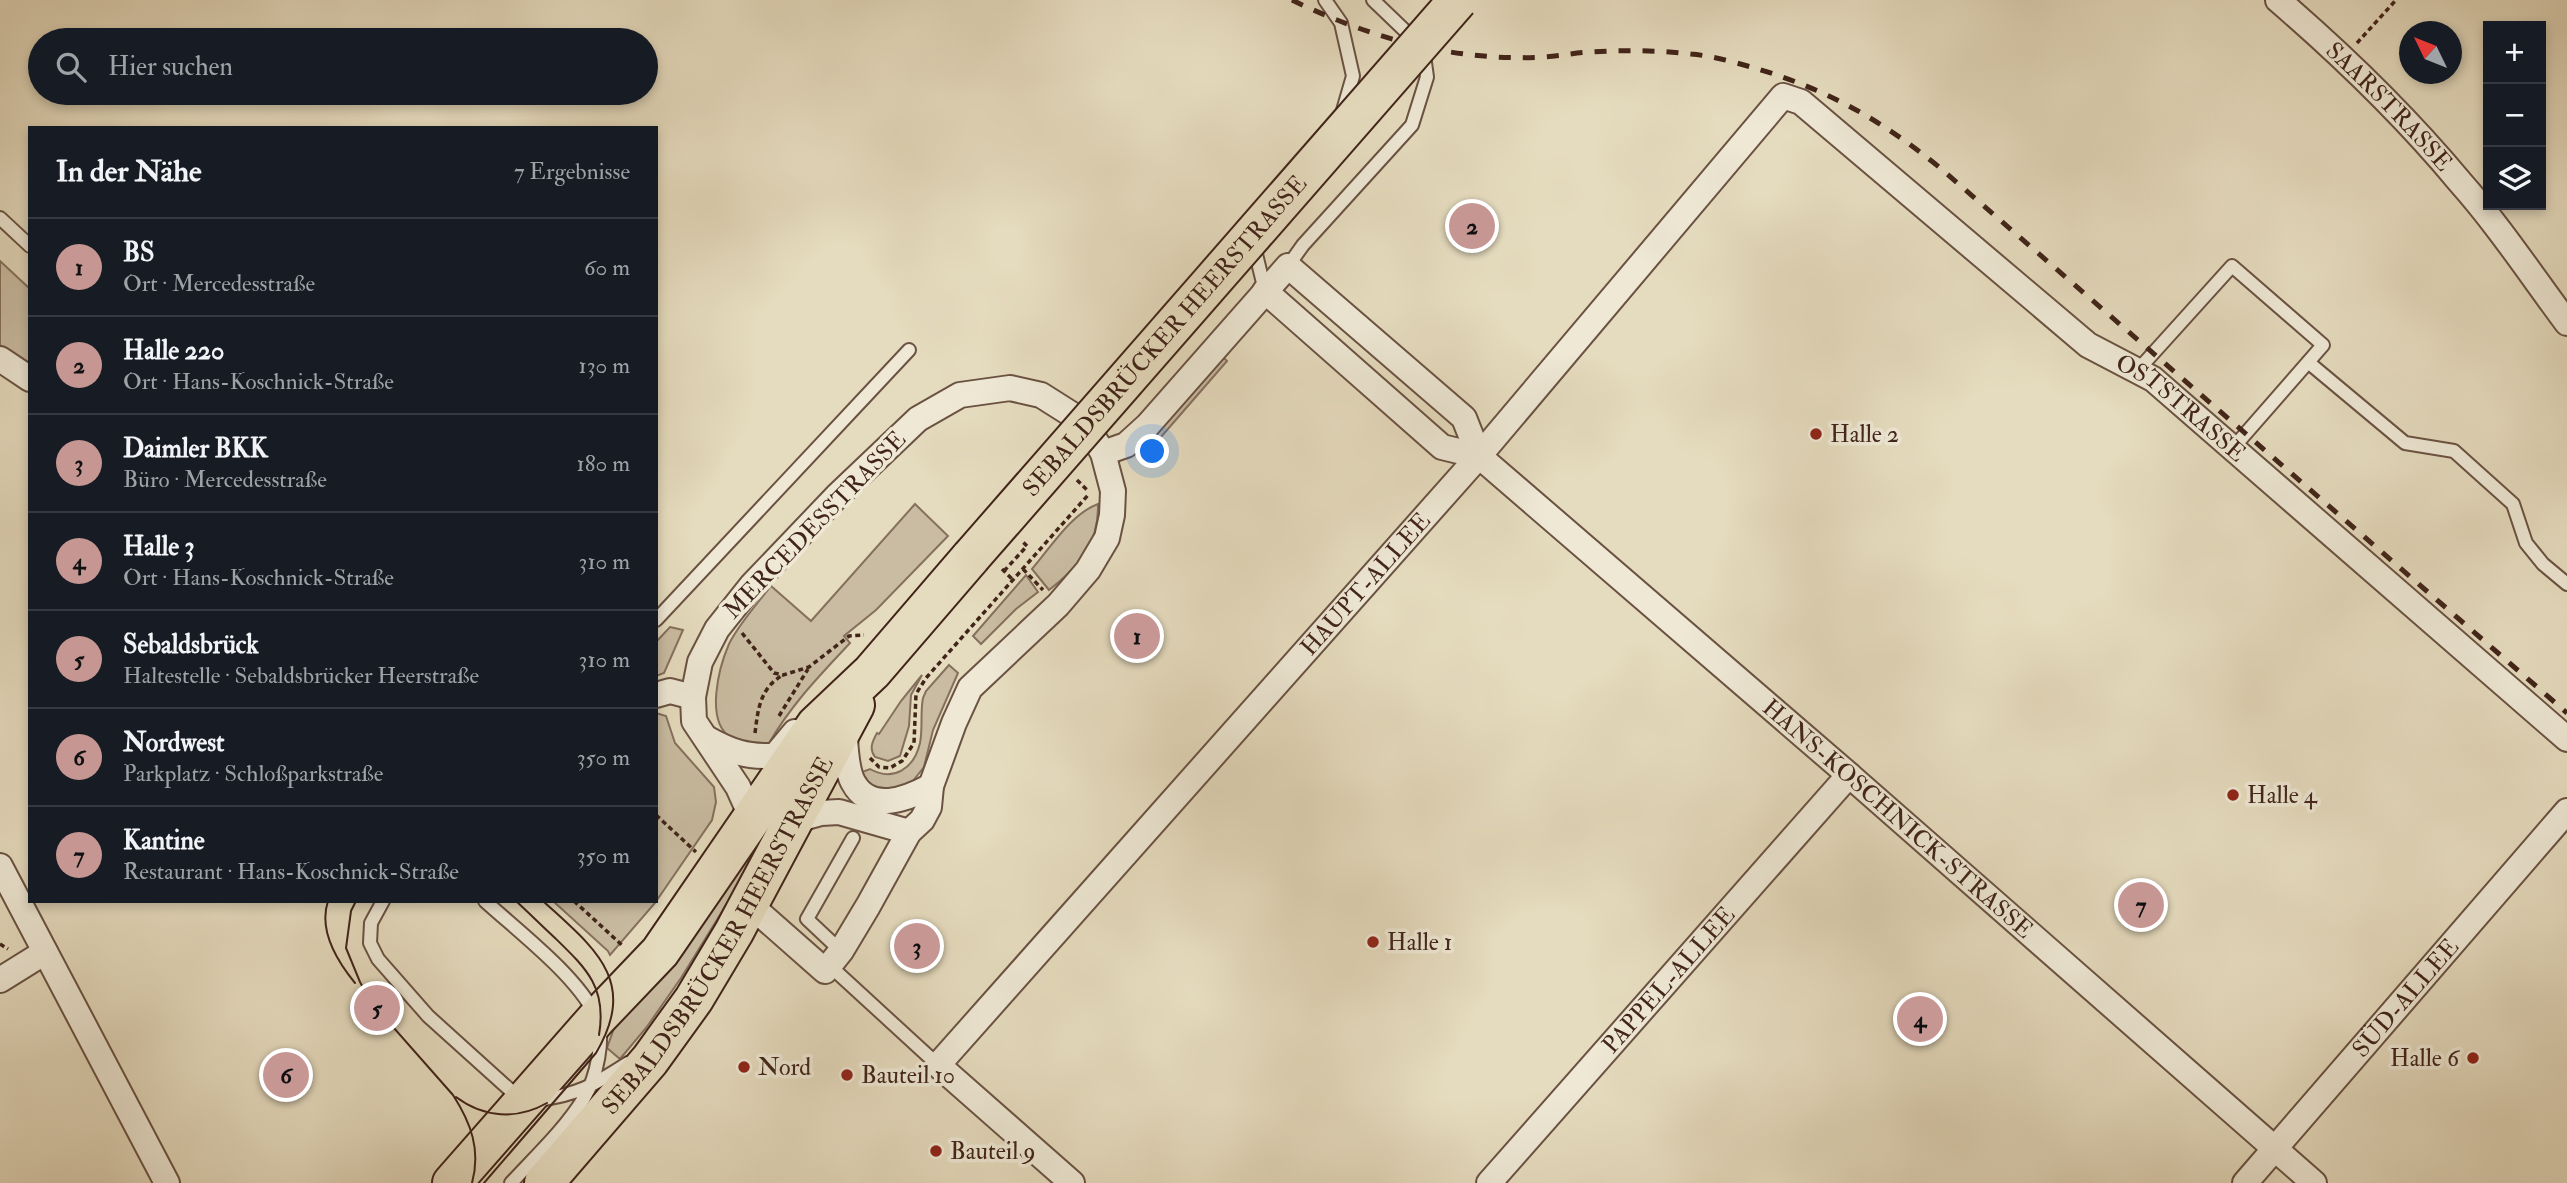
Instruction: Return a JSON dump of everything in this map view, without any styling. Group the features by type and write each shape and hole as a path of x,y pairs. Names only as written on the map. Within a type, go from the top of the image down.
{"main road":[{"name":"SEBALDSBRÜCKER HEERSTRASSE","path":"452,1183 597,1018 660,952 751,816 830,726 906,631 987,564 1458,0"},
{"name":"SEBALDSBRÜCKER HEERSTRASSE","path":"544,1183 650,1060 694,999 749,904 792,821 830,726"}],"street":[{"name":"SAARSTRASSE","path":"2278,0 2344,59 2461,183 2567,323"},
{"name":"OSTSTRASSE","path":"1783,96 1801,103 2088,345 2153,379 2567,739"},
{"name":"HAUPT-ALLEE","path":"938,1065 1479,456 1783,96"},
{"path":"1103,453 1126,445 1148,425 1288,266"},
{"name":"HANS-KOSCHNICK-STRASSE","path":"1288,266 1464,418 1479,456"},
{"name":"HANS-KOSCHNICK-STRASSE","path":"1265,291 1442,447 1479,456 1849,775 2314,1183"},
{"path":"0,359 28,378"},
{"name":"MERCEDESSTRASSE","path":"751,816 738,787 694,720 693,697 700,662 717,629 752,585 886,448 918,419 960,395 1010,388 1041,396 1071,414 1092,435 1103,453 1111,478 1112,515 1107,538 1088,570 1058,605 970,688 931,786 929,807 922,820 909,832 835,958"},
{"path":"658,694 670,691 693,697"},
{"path":"703,736 725,748 751,757 775,756 800,726 830,726 853,781 865,796 884,802 911,796 931,786"},
{"name":"PAPPEL-ALLEE","path":"1489,1183 1849,775"},
{"name":"SÜD-ALLEE","path":"2245,1183 2567,811"},
{"path":"792,821 821,813 839,812 909,832"},
{"path":"0,866 167,1183"},
{"path":"749,904 825,971 835,958"},
{"path":"0,980 45,952"},
{"path":"938,1065 1072,1183"}],"lane":[{"path":"1265,291 1253,247 1342,116 1353,76 1341,23 1325,0"},
{"path":"1288,266 1303,245 1412,125 1427,77 1423,48 1373,0"},
{"path":"0,218 28,244"},
{"path":"2138,370 2232,266 2323,345 2233,448"},
{"path":"658,618 909,349"},
{"path":"2308,362 2405,443 2454,451 2513,504 2526,543 2543,564 2567,584"},
{"path":"853,838 807,919 835,958 938,1065"},
{"path":"382,903 371,923 370,943 378,959 450,1038 523,1101 565,1097 590,1088 667,1037"},
{"path":"487,903 572,982 597,1018 600,1046 590,1088 562,1127 512,1183"}],"path":[{"path":"2344,59 2396,0"},
{"path":"830,726 879,767 890,768 902,761 914,743 916,694 926,678 1090,493 1111,478"},
{"path":"987,564 1013,580"},
{"path":"1023,569 1058,605"},
{"path":"729,615 774,673 783,676 809,667 849,636 906,631"},
{"path":"658,817 698,854"},
{"path":"576,903 648,966"}],"shaded area":[{"path":"0,261 28,287 28,364 0,345"},
{"path":"1222,356 1227,361 1154,445 1145,442"},
{"path":"915,504 948,536 876,610 844,636 850,643 795,704 768,745 730,737 722,729 718,719 718,679 729,644 754,607 771,586 811,621"},
{"path":"1098,504 1091,543 1078,563 1049,590 1032,569 1070,523"},
{"path":"1026,575 1038,592 1016,609 981,644 973,636"},
{"path":"670,627 683,630 664,673 658,675 658,640"},
{"path":"949,665 958,673 933,730 924,767 908,787 878,791 867,783 862,772 870,769 879,773 894,773 901,771 913,760 920,743 923,698"},
{"path":"922,675 911,695 909,726 900,756 888,761 875,757 872,745 877,733 879,734"},
{"path":"658,714 666,716 675,743 714,787 716,802 712,820 658,899"},
{"path":"776,803 760,850 681,978 646,1028 620,1059 607,1048 618,1017"},
{"path":"555,903 655,903 610,955"}],"tram line":[{"path":"328,903 325,923 327,934 336,955 355,983"},
{"path":"355,903 351,911 346,948 360,982 371,1002 459,1105 475,1148 472,1183"},
{"path":"518,903 555,938 592,980 600,1004 599,1035"},
{"path":"484,1183 596,1053 608,1027 613,1005 612,985 594,950 545,903"},
{"path":"456,1097 478,1109 501,1114 524,1112 547,1103"}],"railway":[{"path":"1292,0 1382,36 1414,45 1478,56 1543,57 1628,51 1708,56 1742,64 1809,87 1854,109 1896,135 1939,167 2567,713"}],"place":[{"name":"Halle 220","path":"1472,226"},
{"name":"Halle 2","path":"1816,434"},
{"name":"BS","path":"1137,636"},
{"name":"Halle 4","path":"2233,795"},
{"name":"Kantine","path":"2141,905"},
{"name":"Halle 1","path":"1373,942"},
{"name":"Daimler BKK","path":"917,946"},
{"name":"Sebaldsbrück","path":"377,1008"},
{"name":"Halle 3","path":"1920,1019"},
{"name":"Halle 6","path":"2473,1058"},
{"name":"Nord","path":"744,1067"},
{"name":"Nordwest","path":"286,1075"},
{"name":"Bauteil 10","path":"847,1075"},
{"name":"Bauteil 9","path":"936,1151"}]}
